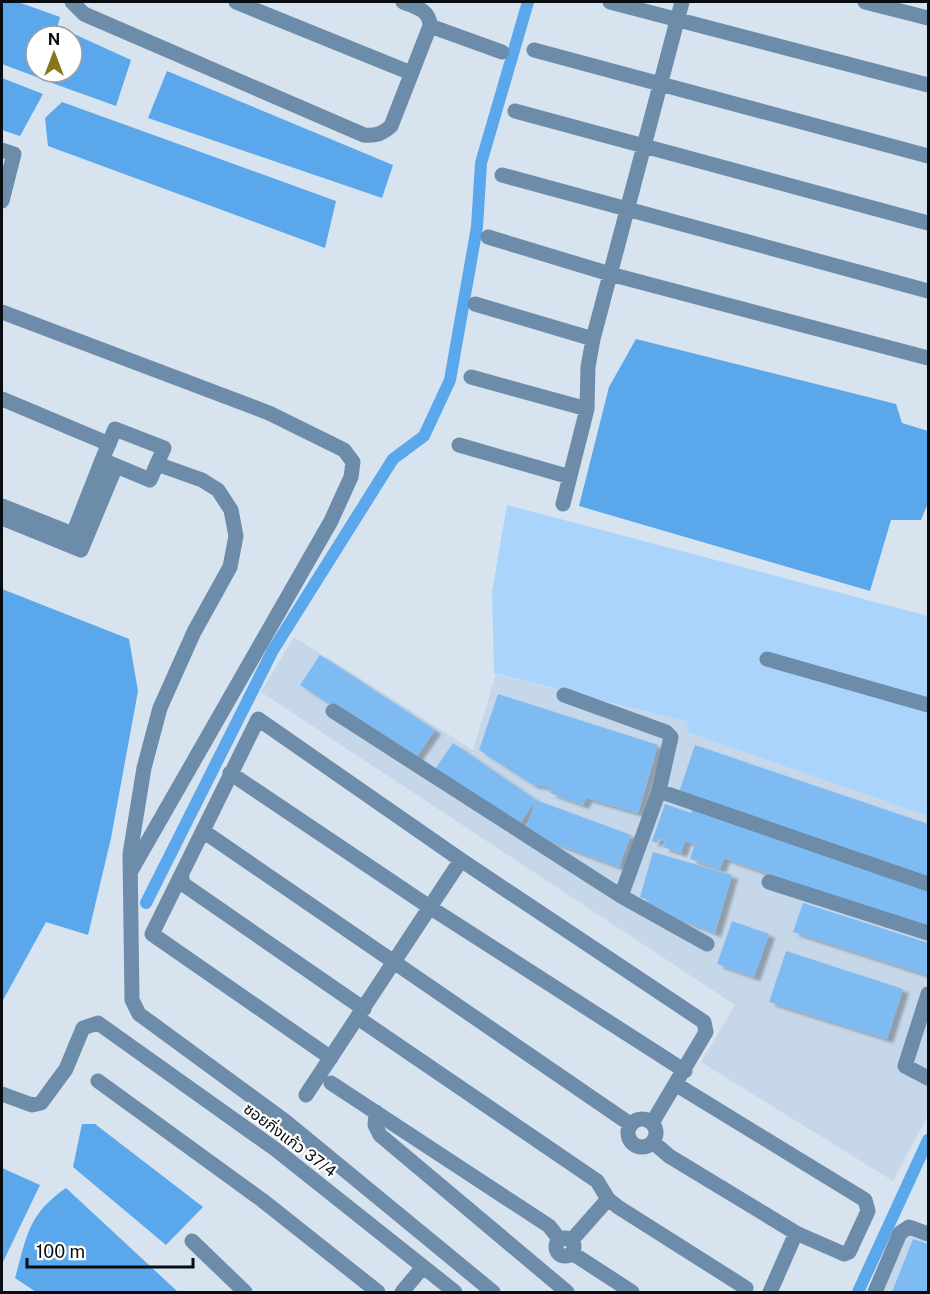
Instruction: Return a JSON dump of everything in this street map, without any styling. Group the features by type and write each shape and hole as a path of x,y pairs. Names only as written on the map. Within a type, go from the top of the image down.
{"street":[{"path":"72,2 84,14 364,135 382,134 391,126 430,26 429,16 423,10 403,2"},
{"path":"236,2 411,73"},
{"path":"610,2 928,85"},
{"path":"563,504 587,409 588,367 593,339 682,2"},
{"path":"866,2 928,18"},
{"path":"430,26 502,52"},
{"path":"534,50 928,156"},
{"path":"515,111 643,148 928,223"},
{"path":"2,150 14,154 2,201"},
{"path":"502,175 928,291"},
{"path":"488,237 610,274 928,358"},
{"path":"476,304 593,339"},
{"path":"2,312 269,412 344,450 353,462 351,477 331,521 131,870"},
{"path":"471,377 587,409"},
{"path":"2,399 109,444"},
{"path":"2,506 64,536 81,550 109,463 109,444 115,429 164,448 150,480 109,463"},
{"path":"459,445 570,477"},
{"path":"157,464 202,480 218,490 231,510 236,536 230,567 194,632 160,708 144,768 133,827 132,999 139,1014 285,1121 493,1293"},
{"path":"2,518 64,536"},
{"path":"767,659 928,705"},
{"path":"564,695 666,732 671,737 671,747 659,791 621,896"},
{"path":"333,711 621,896 707,944"},
{"path":"331,1058 152,934 182,878 230,773 258,719 461,860 704,1022 706,1032 677,1085 652,1124"},
{"path":"230,773 431,908 685,1071"},
{"path":"659,791 928,884"},
{"path":"203,831 630,1124"},
{"path":"306,1095 395,964 461,860"},
{"path":"182,878 183,884 597,1181 608,1198 746,1288"},
{"path":"769,882 928,933"},
{"path":"928,994 905,1066 928,1078"},
{"name":"ซอยกิ่งแก้ว 37/4","path":"2,1094 32,1105 41,1103 66,1069 83,1028 98,1023 275,1149 455,1293"},
{"path":"98,1081 262,1200 378,1293"},
{"path":"331,1083 549,1226 568,1244 632,1293"},
{"path":"653,1142 669,1156 796,1233 838,1254 849,1252 868,1211 865,1200 677,1085"},
{"path":"376,1112 375,1125 380,1134 567,1293"},
{"path":"644,1119 652,1124 656,1132 653,1142 645,1147 635,1145 627,1133 630,1124 644,1119"},
{"path":"568,1244 608,1198"},
{"path":"875,1293 900,1233 909,1227 928,1234"},
{"path":"770,1293 796,1233"},
{"path":"192,1241 245,1293"},
{"path":"402,1293 423,1267"}],"shaded area":[{"path":"507,505 928,616 928,816 687,732 688,722 494,673 492,592"},
{"path":"294,637 473,750 496,674 688,722 688,732 928,816 928,1115 893,1181 701,1062 735,1005 261,692"},
{"path":"912,1220 928,1226 928,1292 883,1292"}],"water":[{"path":"2,2 18,2 60,17 58,24 24,24 24,72 2,64"},
{"path":"84,39 131,60 116,106 55,84 84,84"},
{"path":"167,71 393,165 382,198 148,118"},
{"path":"2,78 43,94 20,136 2,130"},
{"path":"62,102 336,201 325,248 48,146 45,118"},
{"path":"636,339 896,404 902,423 928,431 928,503 921,520 891,520 870,591 579,506 609,387"},
{"path":"2,589 129,639 138,691 111,838 88,935 46,922 2,1002"},
{"path":"82,1124 95,1124 203,1207 166,1245 73,1167"},
{"path":"2,1168 40,1185 2,1264"},
{"path":"66,1188 178,1292 36,1292 15,1278 26,1238 36,1217 53,1198"}],"building":[{"path":"320,655 435,730 415,759 300,685"},
{"path":"498,694 658,745 638,813 586,798 583,805 550,793 552,788 532,784 479,750"},
{"path":"453,743 536,800 516,829 433,772"},
{"path":"695,745 928,824 928,932 724,858 720,869 690,859 695,844 685,841 681,853 663,847 665,841 658,839 657,843 652,841 665,804 691,813 695,800 678,795"},
{"path":"536,800 631,835 619,867 525,832"},
{"path":"653,852 732,875 715,933 650,908 650,901 640,897"},
{"path":"803,903 928,943 927,975 793,932"},
{"path":"732,921 769,934 754,977 717,964"},
{"path":"786,951 903,989 887,1039 769,1002"},
{"path":"913,1239 928,1244 928,1292 892,1292"}],"waterway":[{"path":"146,903 273,650 393,459 424,436 450,380 477,227 481,163 528,2"},
{"path":"858,1292 928,1140"}]}
